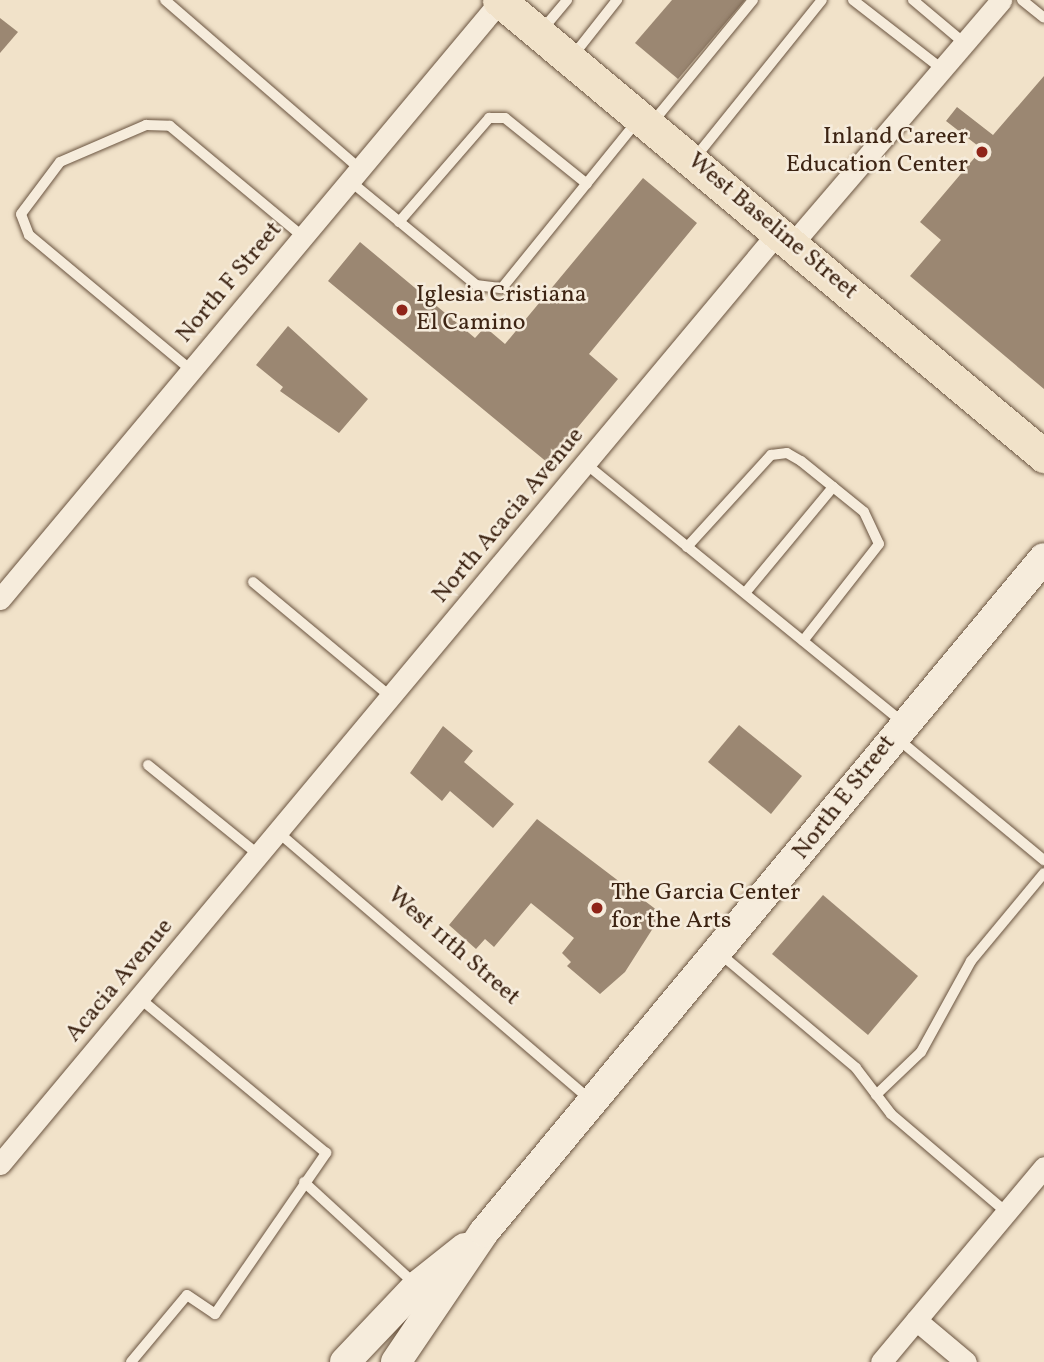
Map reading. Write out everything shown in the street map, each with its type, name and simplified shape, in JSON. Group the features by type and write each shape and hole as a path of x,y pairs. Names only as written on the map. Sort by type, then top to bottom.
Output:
{"main road":[{"name":"West Baseline Street","path":"500,0 1044,456"},
{"name":"North E Street","path":"396,1362 484,1232 719,952 899,729 1044,558"},
{"name":"North E Street","path":"345,1362 417,1286 484,1232"}],"street":[{"name":"North F Street","path":"0,599 500,0"},
{"name":"North Acacia Avenue","path":"279,833 586,464 786,237 942,69 1001,0"},
{"name":"Acacia Avenue","path":"0,1164 279,833"},
{"path":"881,1362 1044,1167"},
{"path":"916,1320 966,1362"}],"lane":[{"path":"540,34 567,0"},
{"path":"570,59 617,0"},
{"path":"165,2 355,175 400,222 476,285 502,288 587,184 753,0"},
{"path":"693,161 822,0"},
{"path":"853,0 942,69"},
{"path":"914,0 964,43"},
{"path":"1022,0 1044,18"},
{"path":"400,222 489,118 505,118 587,184"},
{"path":"191,370 29,235 21,214 60,162 146,125 170,126 303,237"},
{"path":"687,547 771,455 787,453 833,487 876,527 879,544 803,641"},
{"path":"586,464 803,641 1044,860"},
{"path":"745,593 833,487"},
{"path":"253,582 392,698"},
{"path":"148,765 260,856"},
{"name":"West 11th Street","path":"279,833 593,1102"},
{"path":"876,1095 921,1052 971,961 1044,873"},
{"path":"719,952 856,1068 876,1095 1006,1212"},
{"path":"131,1362 187,1295 215,1314 326,1153 139,998"},
{"path":"304,1182 417,1286"}],"building":[{"path":"672,0 745,0 678,79 635,43"},
{"path":"0,18 18,32 0,53"},
{"path":"1044,76 1044,389 910,276 941,240 920,222 982,149 946,121 957,107 993,135"},
{"path":"643,178 697,223 589,354 618,379 548,463 328,281 360,242 475,338 485,327 505,344"},
{"path":"288,326 368,399 339,433 280,391 283,387 256,365"},
{"path":"739,725 802,776 771,814 708,762"},
{"path":"443,726 473,751 464,762 514,804 493,828 450,791 442,801 410,773"},
{"name":"The Garcia Center for the Arts","path":"537,819 662,914 625,972 600,994 567,966 571,962 562,953 574,938 531,903 494,947 485,939 476,949 449,925"},
{"path":"823,895 918,976 868,1035 772,954"}],"place":[{"name":"Inland Career Education Center","path":"982,152"},
{"name":"Iglesia Cristiana El Camino","path":"402,310"},
{"name":"The Garcia Center for the Arts","path":"597,908"}]}
